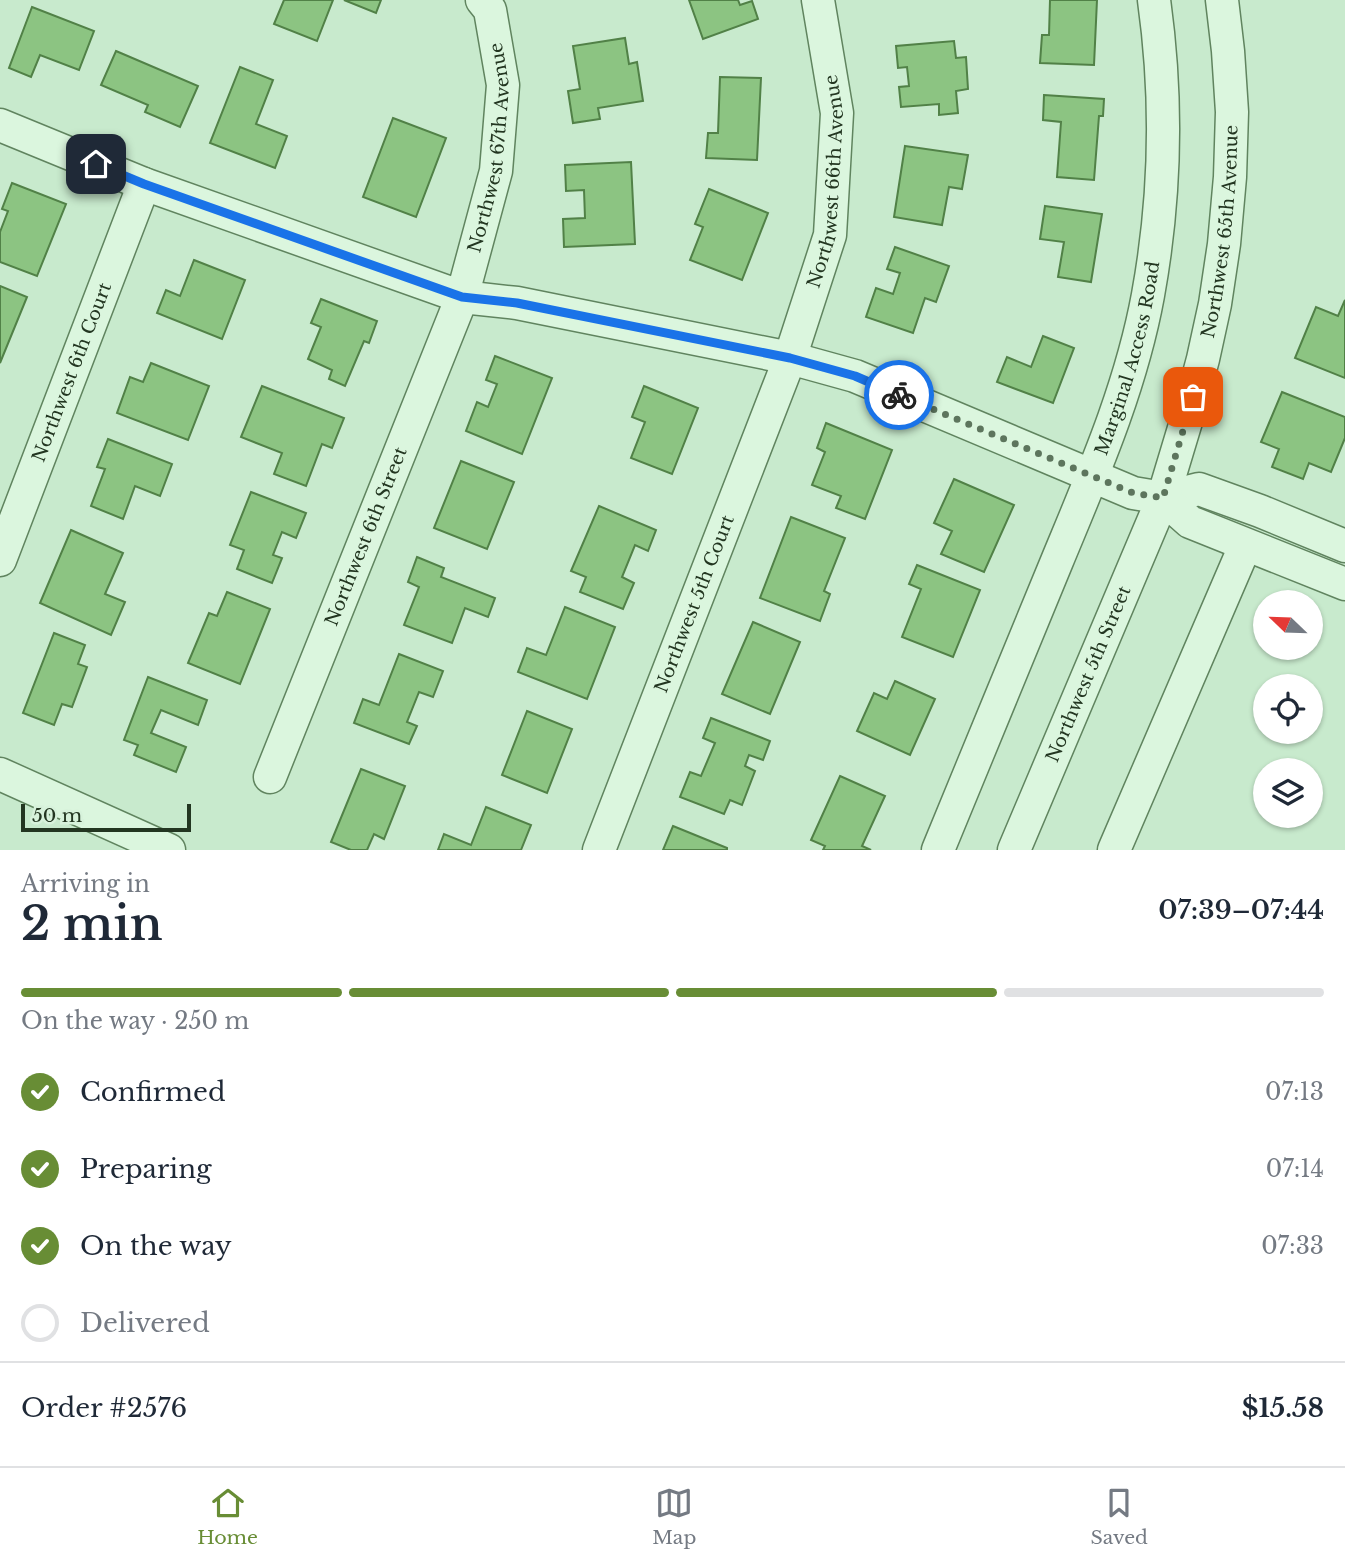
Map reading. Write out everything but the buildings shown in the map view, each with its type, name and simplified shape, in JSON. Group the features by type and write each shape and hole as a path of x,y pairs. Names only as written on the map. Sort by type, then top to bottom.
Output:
{"street":[{"name":"Northwest 67th Avenue","path":"462,297 496,171 503,85 489,10 482,0"},
{"name":"Northwest 66th Avenue","path":"790,358 830,235 836,113 818,0"},
{"name":"Marginal Access Road","path":"938,850 1092,477 1119,405 1133,357 1147,298 1163,180 1162,82 1154,0"},
{"name":"Northwest 65th Avenue","path":"1163,498 1203,359 1224,244 1230,177 1231,112 1222,0"},
{"path":"0,125 144,184 462,297 517,303 790,358 855,376 1133,493 1163,498 1199,489 1345,547"},
{"name":"Northwest 6th Court","path":"0,560 144,184"},
{"name":"Northwest 6th Street","path":"270,777 462,297"},
{"name":"Northwest 5th Court","path":"599,850 790,358"},
{"path":"1163,498 1190,522 1345,584"},
{"name":"Northwest 5th Street","path":"1014,850 1163,498"},
{"path":"1114,850 1245,545"},
{"path":"0,774 169,850"}],"way so far":[{"path":"899,395 1133,493 1163,498 1193,397"}],"route":[{"path":"96,164 144,184 462,297 517,303 790,358 855,376 899,395"}]}
